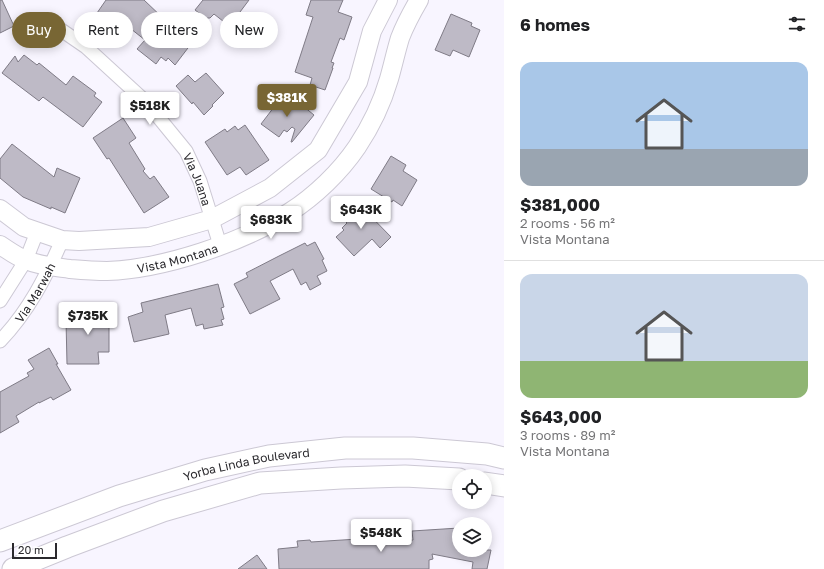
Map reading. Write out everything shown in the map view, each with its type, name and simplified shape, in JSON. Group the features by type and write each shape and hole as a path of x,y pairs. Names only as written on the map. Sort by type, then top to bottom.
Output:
{"main road":[{"name":"Yorba Linda Boulevard","path":"0,541 119,496 205,470 269,456 345,448 413,448 487,454 504,458"},
{"name":"Yorba Linda Boulevard","path":"12,569 163,511 260,483 405,476 452,479"},
{"path":"492,484 504,486"}],"street":[{"path":"0,210 24,227 62,240 78,241 149,237 212,219 270,188 318,150 358,82 372,31 388,0"},
{"name":"Vista Montana","path":"0,245 26,260 50,267 107,271 132,268 182,258 247,235 290,212 307,199 342,166 357,147 374,119 388,80 400,38 410,15 419,0"},
{"name":"Via Juana","path":"66,33 86,47 146,102 186,151 200,181 220,245"},
{"name":"Via Marwah","path":"0,300 26,260 37,232"},
{"name":"Via Marwah","path":"0,341 12,328 33,298 50,267 62,240"}],"building":[{"path":"0,0 2,0 12,22 12,27 0,33"},
{"path":"106,0 144,0 157,12 141,12 141,37 133,31 133,12 98,12"},
{"path":"203,0 249,0 240,12 220,12 220,19 214,14 212,16 212,12 198,12 195,10"},
{"path":"311,0 343,0 338,12 352,17 344,40 340,38 331,62 334,63 333,68 325,90 310,85 312,78 295,72 313,17 306,15"},
{"path":"451,14 472,23 471,26 480,30 469,57 453,50 450,56 435,50"},
{"path":"141,44 141,48 188,48 175,65 168,58 166,61 161,57 156,64 137,49"},
{"path":"24,55 37,65 39,63 66,85 73,76 96,93 94,96 102,102 83,127 43,97 39,101 2,73 15,56 18,62"},
{"path":"206,73 224,93 204,115 176,86 188,75 195,82"},
{"path":"284,94 314,115 292,142 295,129 292,127 287,132 284,130 279,137 261,124"},
{"path":"123,118 136,138 129,143 145,169 143,171 150,179 154,176 169,197 144,213 109,158 107,159 93,138"},
{"path":"245,125 269,160 246,175 240,167 227,175 205,142 225,129 227,132 235,126 238,130"},
{"path":"12,144 54,177 57,168 80,178 65,213 51,207 51,209 23,197 0,178 0,159"},
{"path":"391,156 406,165 403,171 417,180 402,206 393,200 392,202 371,189"},
{"path":"356,201 391,237 380,248 372,239 354,256 336,237 344,230 342,228 347,223 340,216"},
{"path":"315,242 324,259 322,260 327,271 317,276 321,284 310,290 306,282 301,285 293,269 270,281 280,299 250,314 234,284 248,277 246,273 305,243 307,246"},
{"path":"218,284 224,307 221,308 224,319 221,320 223,325 204,329 203,324 196,326 191,308 165,315 169,334 134,342 128,317 143,312 141,303"},
{"path":"86,305 109,305 109,352 98,352 99,364 67,364 66,320 79,320 79,316 86,316"},
{"path":"49,348 58,364 56,364 71,390 53,400 51,397 39,402 16,416 19,422 0,433 0,392 29,376 27,373 34,369 28,360"},
{"path":"452,528 452,557 490,557 487,569 472,569 473,562 432,554 433,559 429,560 429,569 279,569 278,549 298,547 297,541 310,540 311,542 358,539 358,544 413,540 412,531"},
{"path":"257,555 267,569 238,569"}]}
